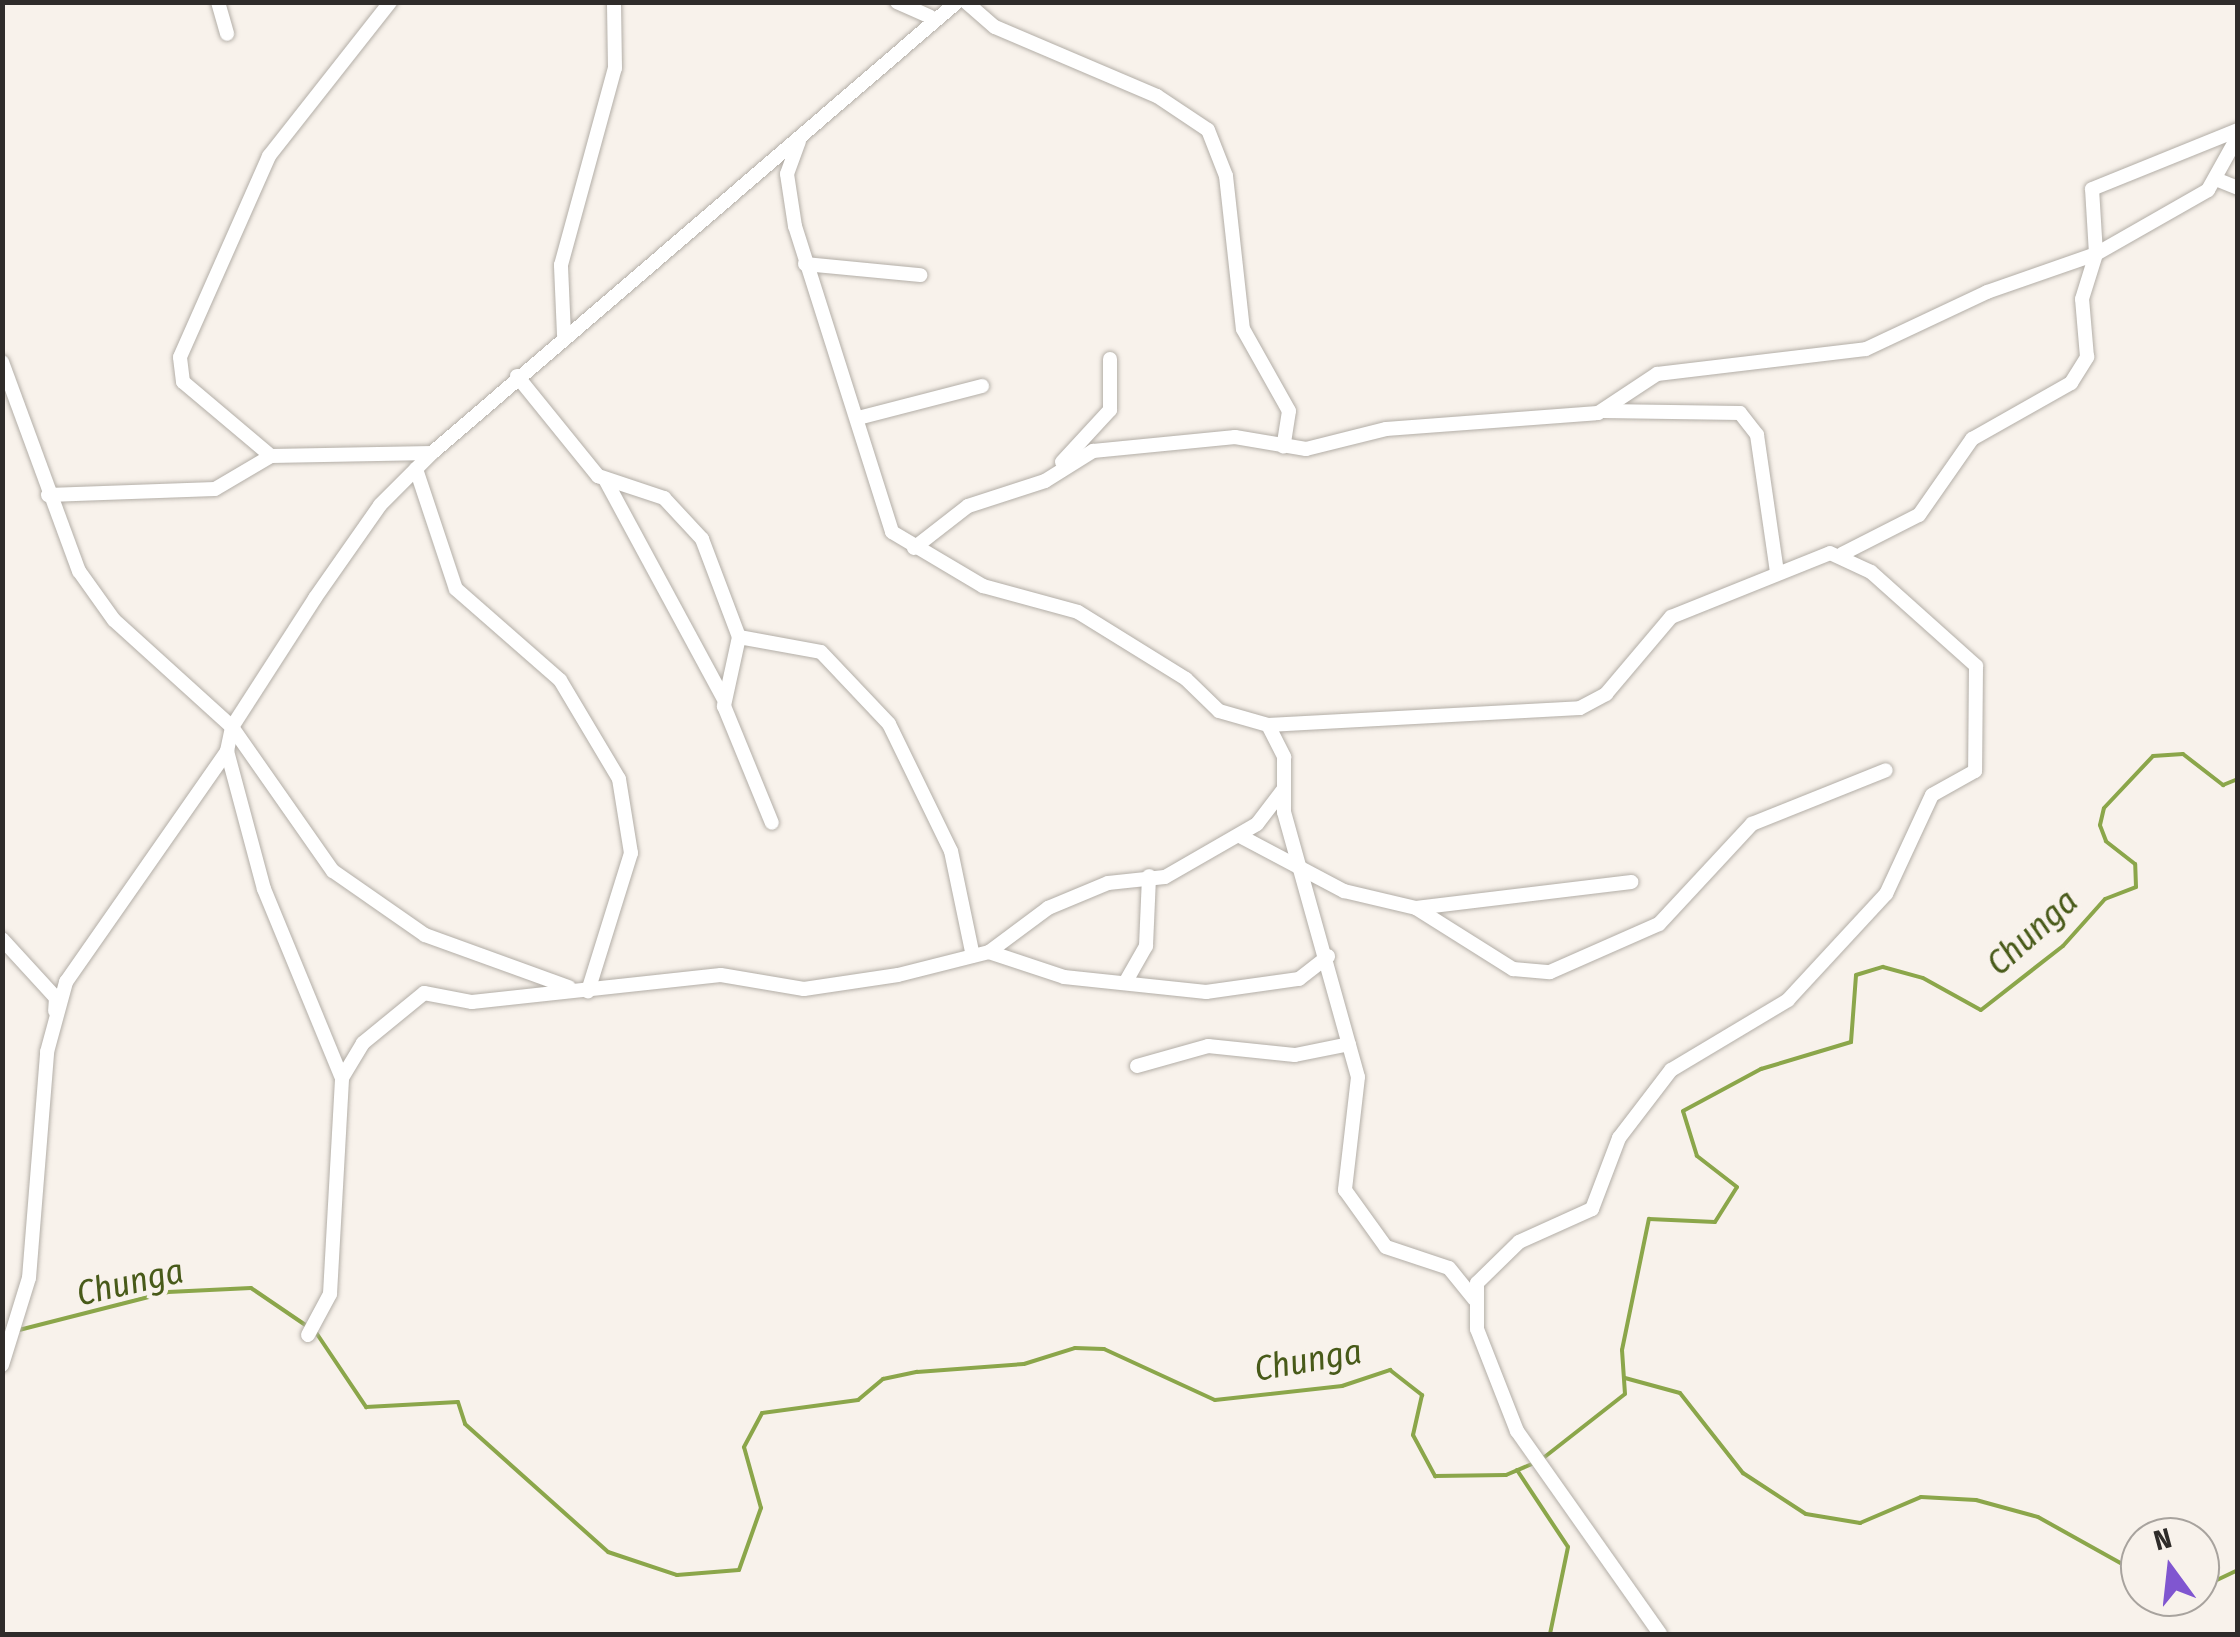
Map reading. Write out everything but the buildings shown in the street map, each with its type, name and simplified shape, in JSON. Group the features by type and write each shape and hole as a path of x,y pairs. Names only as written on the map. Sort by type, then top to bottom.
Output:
{"street":[{"path":"218,2 227,34"},
{"path":"270,456 184,382 180,357 269,156 390,2"},
{"path":"564,335 562,265 615,68 614,2"},
{"path":"897,2 930,17"},
{"path":"55,1012 86,952 227,750 232,727 380,505 564,335 799,141 930,17 957,2"},
{"path":"966,2 995,27 1157,96 1208,130 1226,176 1243,329 1288,411 1283,447"},
{"path":"799,141 787,174 806,264 862,416 892,532 983,586 1078,612 1186,679 1218,712 1268,725 1580,708 1606,694 1671,616 1777,572 1842,554 1919,515 1972,440 2071,383 2087,357 2082,299 2096,254 2092,189 2238,134"},
{"path":"1602,411 1658,374 1866,349 1987,292 2096,254 2181,211 2218,180 2238,134"},
{"path":"2218,180 2238,188"},
{"path":"806,264 920,275"},
{"path":"1045,481 1110,410 1110,359"},
{"path":"2,362 8,405 78,571 114,620 232,727 332,870 385,913 570,988 588,991 720,975 830,987 990,952 1065,900 1150,876 1165,877 1240,836 1283,789"},
{"path":"517,376 606,480 724,700 772,824"},
{"path":"862,416 982,386"},
{"path":"914,548 968,506 1045,481 1093,451 1235,437 1283,447 1602,411 1740,413 1756,435 1777,572"},
{"path":"48,495 215,489 270,456 432,453"},
{"path":"416,470 456,589 560,680 625,796 631,853 588,991"},
{"path":"606,480 664,498 696,528 739,637 724,700"},
{"path":"1474,1299 1489,1265 1519,1242 1592,1209 1620,1138 1672,1070 1806,985 1833,944 1886,894 1932,796 1975,771 1979,682 1967,651 1842,554"},
{"path":"739,637 821,652 889,724 951,850 973,956"},
{"path":"1268,725 1284,757 1283,789 1358,1076 1345,1190 1386,1246 1449,1268 1474,1299 1517,1432 1660,1634"},
{"path":"227,750 264,889 342,1078 330,1294 312,1329"},
{"path":"1240,836 1306,872 1416,908 1513,968 1550,972 1659,924 1752,824 1886,770"},
{"path":"1125,983 1146,946 1150,876"},
{"path":"1416,908 1631,882"},
{"path":"2,939 56,998 29,1278 15,1312 2,1366"},
{"path":"990,952 1064,977 1250,991 1308,975 1328,956"},
{"path":"342,1078 363,1044 424,993 472,1002 570,988"},
{"path":"1137,1066 1208,1046 1296,1055 1348,1044"}],"waterway":[{"name":"Chunga","path":"1542,1459 1625,1394 1622,1350 1649,1219 1715,1222 1737,1187 1697,1156 1683,1111 1761,1069 1851,1042 1856,975 1883,967 1923,978 1981,1010 2063,946 2105,899 2136,887 2135,864 2106,841 2100,825 2104,808 2153,756 2183,754 2223,785 2238,779"},
{"name":"Chunga","path":"19,1330 168,1292 251,1288 307,1326"},
{"name":"Chunga","path":"315,1331 366,1407 458,1402 465,1424 608,1552 677,1575 739,1570 761,1508 744,1447 762,1413 858,1400 883,1379 917,1372 1024,1364 1075,1348 1104,1349 1215,1400 1342,1386 1390,1370 1422,1395 1413,1435 1435,1476 1506,1475 1534,1463"},
{"path":"1625,1378 1680,1393 1743,1473 1806,1514 1860,1523 1921,1497 1976,1500 2038,1517 2120,1563"},
{"path":"1517,1470 1568,1547 1550,1634"},
{"path":"2220,1579 2238,1570"}]}
